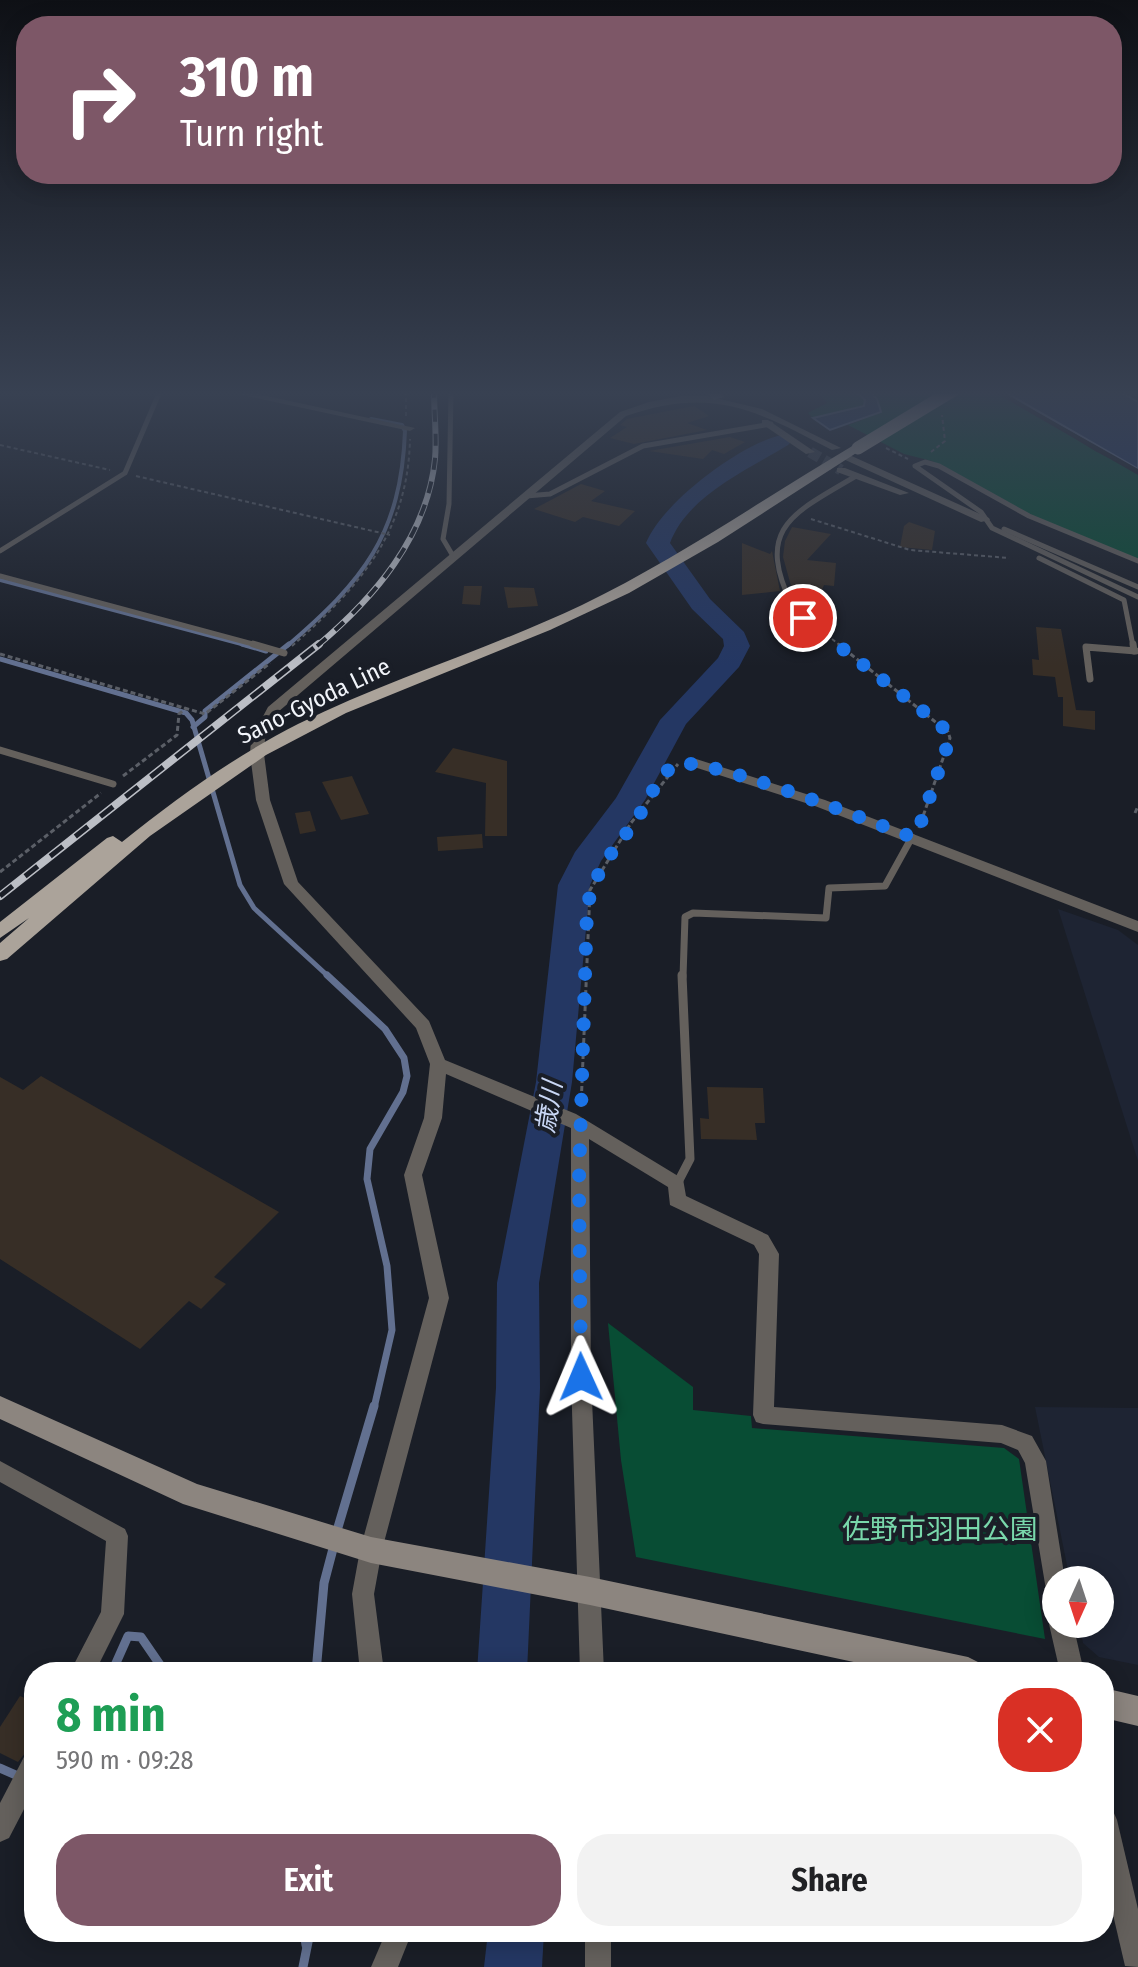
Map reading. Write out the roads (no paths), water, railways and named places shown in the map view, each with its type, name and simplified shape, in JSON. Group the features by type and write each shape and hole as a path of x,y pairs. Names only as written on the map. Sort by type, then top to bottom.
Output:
{"main road":[{"name":"Sano-Gyoda Line","path":"0,932 168,798 258,746 378,694 550,626 790,483"},
{"name":"Sano-Gyoda Line","path":"0,954 258,746"}],"street":[{"path":"371,1662 363,1594 377,1551 439,1298 413,1175 433,1118 438,1064 423,1025 291,884 263,800 258,746 273,710 542,483"},
{"path":"873,483 969,520 985,520"},
{"path":"912,483 985,520"},
{"path":"693,762 912,837 1138,927"},
{"path":"438,1064 575,1122 677,1184 677,1200 761,1240 769,1254 763,1415 1002,1434 1025,1443 1035,1461 1052,1566"},
{"path":"575,1122 583,1591 591,1662"},
{"path":"0,1407 193,1495 377,1551 920,1662"},
{"path":"0,1471 117,1536 112,1614 87,1662"},
{"path":"1064,1638 1070,1662"},
{"path":"1114,1705 1138,1711"},
{"path":"0,1829 24,1783"},
{"path":"1114,1863 1138,1966"},
{"path":"384,1967 395,1942"},
{"path":"598,1942 598,1967"}],"lane":[{"path":"0,551 109,483"},
{"path":"449,483 443,539 453,556"},
{"path":"526,496 550,494 572,483"},
{"path":"792,605 780,584 774,555 779,530 796,514 845,483"},
{"path":"936,483 981,512 992,528 1138,597"},
{"path":"970,483 1039,521 1138,561"},
{"path":"985,520 1138,587"},
{"path":"1034,550 1035,556 1124,600 1136,651 1086,647 1090,679"},
{"path":"0,576 284,653"},
{"path":"0,750 113,784"},
{"path":"677,1184 690,1159 682,964 685,917 693,913 826,918 829,913 829,888 885,886 912,837"}],"waterway":[{"path":"287,646 357,577 386,528 399,483"},
{"name":"歳川","path":"503,1662 518,1388 518,1283 554,1082 574,885 586,859 630,800 674,720 730,661 737,646 735,637 701,604 658,543 663,530 710,483"},
{"path":"0,580 247,646"},
{"path":"242,644 247,646"},
{"path":"194,726 205,717 205,711 289,644"},
{"path":"247,646 266,651"},
{"path":"0,659 186,713 194,726"},
{"path":"194,726 240,885 254,908 329,977"},
{"path":"327,975 385,1029 404,1058 407,1076 403,1092 370,1149 367,1179 387,1266 392,1330 374,1408"},
{"path":"336,1534 374,1406"},
{"path":"317,1662 324,1583 334,1545"},
{"path":"116,1662 128,1636 141,1637 158,1662"},
{"path":"0,1768 24,1779"},
{"path":"303,1967 308,1942"},
{"name":"歳川","path":"513,1967 515,1942"}],"railway":[{"path":"317,646 358,608 394,564 421,514 431,483"},
{"path":"0,896 319,644"}],"park label":[{"name":"佐野市羽田公園","path":"940,1529"}]}
